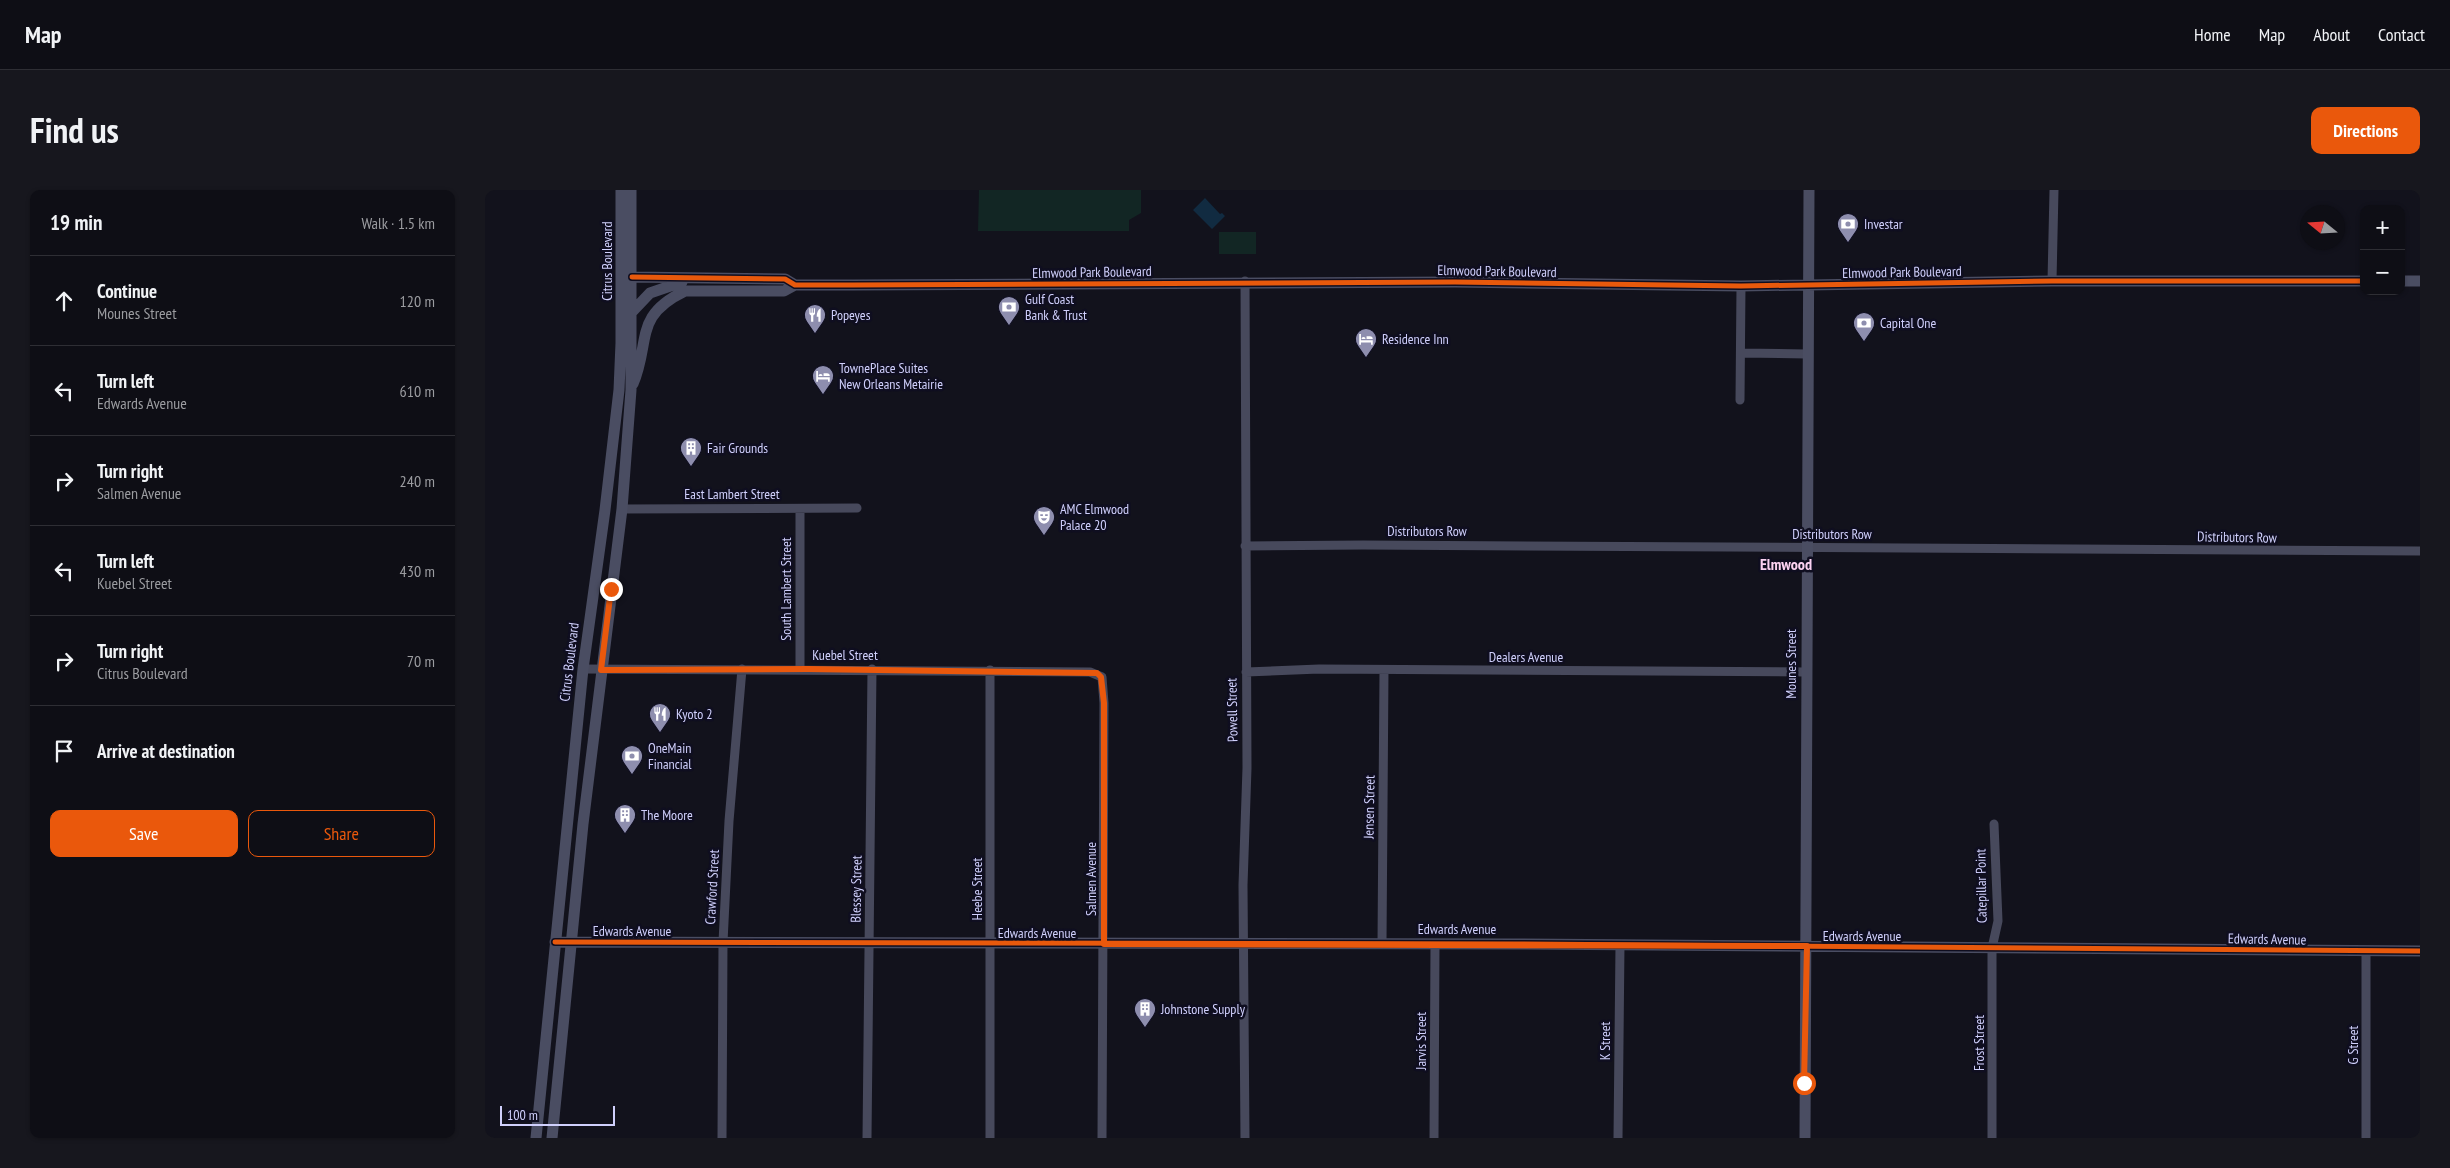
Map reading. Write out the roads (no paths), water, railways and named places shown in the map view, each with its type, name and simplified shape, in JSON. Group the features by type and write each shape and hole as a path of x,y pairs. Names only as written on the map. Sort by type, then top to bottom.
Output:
{"street":[{"name":"Citrus Boulevard","path":"536,1138 583,668 606,508 620,362 622,303 621,190"},
{"name":"Citrus Boulevard","path":"552,1138 601,670 622,509 631,390 631,190"},
{"name":"Mounes Street","path":"1805,1138 1809,190"},
{"path":"2052,281 2054,190"},
{"path":"632,256 639,272 648,278"},
{"name":"Elmwood Park Boulevard","path":"632,277 785,279 795,285"},
{"name":"Elmwood Park Boulevard","path":"621,343 632,312 650,294 666,286 695,278"},
{"name":"Elmwood Park Boulevard","path":"654,313 659,306 685,292 784,291 795,285 1245,281 1741,286 2052,281 2360,281"},
{"name":"Powell Street","path":"1245,281 1245,1138"},
{"path":"2405,281 2420,281"},
{"path":"1740,400 1741,286"},
{"path":"622,303 632,312 639,314 654,313"},
{"path":"631,390 640,369 647,324 654,313"},
{"path":"1741,353 1807,354"},
{"path":"620,362 625,367 625,400 629,420"},
{"name":"East Lambert Street","path":"606,508 857,508"},
{"name":"South Lambert Street","path":"800,509 800,669"},
{"name":"Distributors Row","path":"1245,546 1363,545 2420,551"},
{"name":"Kuebel Street","path":"583,668 601,670 742,668 1090,672 1097,673 1102,681"},
{"name":"Crawford Street","path":"722,1138 723,942 729,821 742,668"},
{"name":"Blessey Street","path":"867,1138 872,669"},
{"name":"Dealers Avenue","path":"1246,672 1319,669 1806,672"},
{"name":"Heebe Street","path":"990,670 990,1138"},
{"name":"Jensen Street","path":"1382,944 1384,670"},
{"name":"Salmen Avenue","path":"1102,681 1104,703 1103,1138"},
{"name":"Catepillar Point","path":"1992,948 1998,922 1994,824"},
{"name":"Edwards Avenue","path":"555,942 1435,944 2420,951"},
{"name":"Jarvis Street","path":"1435,944 1435,1138"},
{"name":"K Street","path":"1619,945 1619,1138"},
{"name":"Frost Street","path":"1992,948 1992,1138"},
{"name":"G Street","path":"2366,952 2366,1138"}],"water":[{"path":"1205,198 1220,214 1222,213 1225,216 1212,229 1193,210"}],"place":[{"name":"Investar","path":"1848,243"},
{"name":"Gulf Coast Bank & Trust","path":"1009,326"},
{"name":"Popeyes","path":"815,334"},
{"name":"Capital One","path":"1864,342"},
{"name":"Residence Inn","path":"1366,358"},
{"name":"TownePlace Suites New Orleans Metairie","path":"823,395"},
{"name":"Fair Grounds","path":"691,467"},
{"name":"AMC Elmwood Palace 20","path":"1044,536"},
{"name":"Kyoto 2","path":"660,733"},
{"name":"OneMain Financial","path":"632,775"},
{"name":"The Moore","path":"625,834"},
{"name":"Johnstone Supply","path":"1145,1028"}],"district":[{"name":"Elmwood","path":"1786,564"}]}
